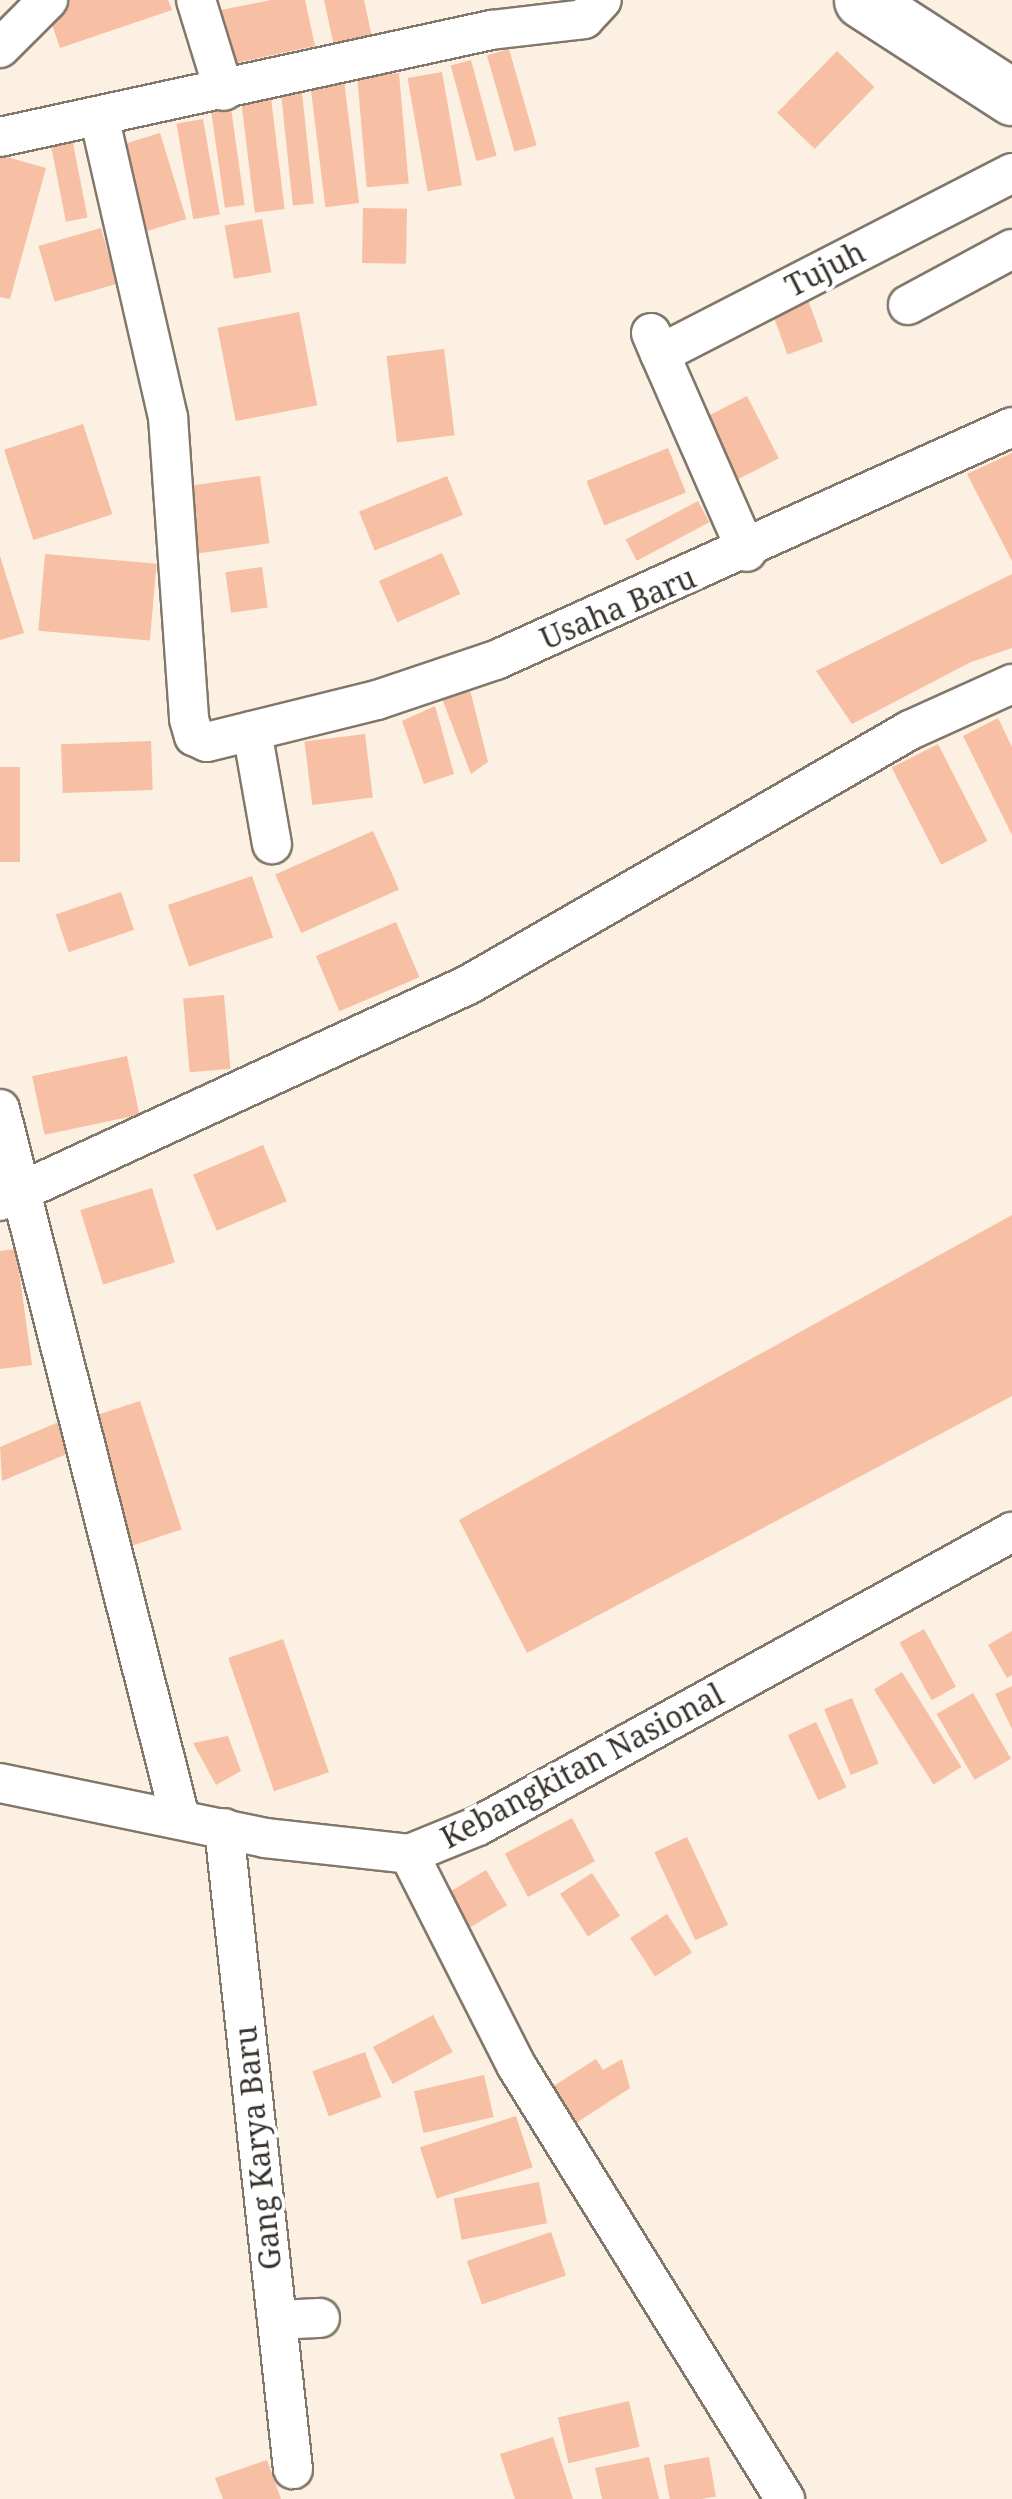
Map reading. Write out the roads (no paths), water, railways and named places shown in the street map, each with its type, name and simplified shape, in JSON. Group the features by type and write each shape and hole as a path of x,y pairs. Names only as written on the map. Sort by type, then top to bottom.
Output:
{"highway":[{"path":"862,0 1012,97"}],"street":[{"path":"0,48 48,0"},
{"path":"196,0 224,90"},
{"path":"0,137 491,30 584,18 602,0"},
{"name":"Usaha Baru","path":"99,116 168,417 189,719 194,736 208,742 496,660 748,552 1012,427"},
{"name":"Tujuh","path":"748,552 656,343 1012,173"},
{"path":"908,305 1012,249"},
{"path":"11,1196 468,985 850,764 1012,684"},
{"path":"252,731 272,844"},
{"path":"0,1109 11,1196 180,1818"},
{"name":"Kebangkitan Nasional","path":"0,1784 224,1828 409,1854 478,1826 1012,1532"},
{"name":"Gang Karya Baru","path":"224,1828 293,2469"},
{"path":"409,1854 516,2065 785,2499"},
{"path":"277,2320 320,2318"}]}
